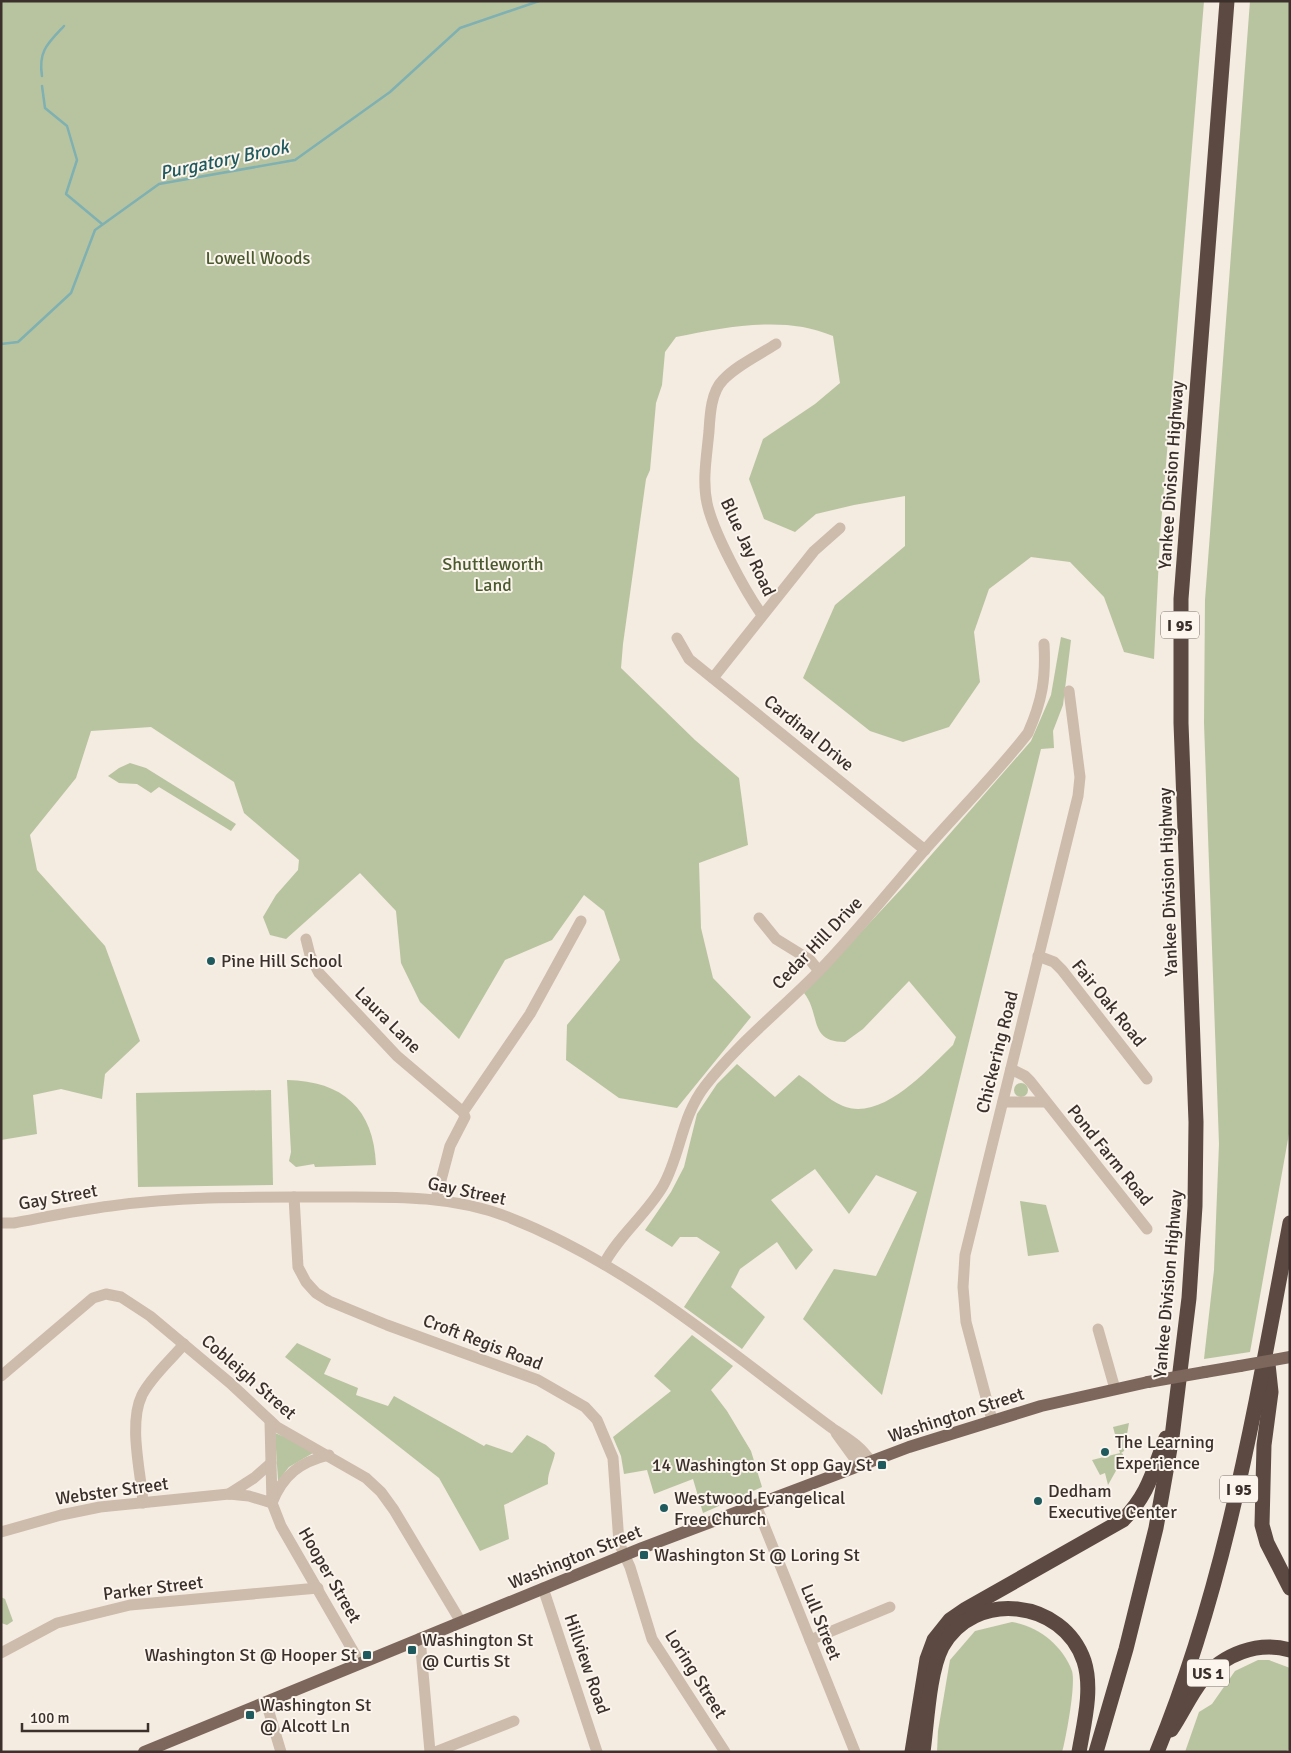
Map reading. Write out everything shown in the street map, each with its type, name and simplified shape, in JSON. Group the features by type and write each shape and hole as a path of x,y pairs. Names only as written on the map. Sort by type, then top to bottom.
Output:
{"highway":[{"name":"Yankee Division Highway","path":"1096,1752 1146,1574 1162,1498 1175,1416 1189,1298 1196,1144 1181,716 1181,599 1227,1"},
{"name":"I 95","path":"1158,1750 1191,1657 1228,1530 1244,1463 1290,1223"},
{"path":"1266,1345 1271,1392 1264,1445 1262,1525 1267,1543 1290,1588"},
{"path":"912,1752 926,1659 942,1630 966,1609 1105,1532 1123,1520 1138,1504 1147,1490 1175,1416"},
{"path":"923,1752 935,1667 942,1648 953,1632 974,1617 1005,1608 1032,1611 1050,1618 1064,1630 1080,1652 1086,1670 1087,1689 1079,1752"},
{"name":"US 1","path":"1158,1750 1186,1708 1196,1688 1217,1665 1234,1655 1259,1647 1276,1647 1290,1650"}],"main road":[{"name":"Washington Street","path":"144,1752 624,1556 866,1464 992,1420 1148,1382 1290,1357"}],"street":[{"name":"Blue Jay Road","path":"762,615 749,596 714,522 707,503 705,486 709,424 714,395 721,381 733,370 776,344"},
{"path":"713,678 814,551 840,528"},
{"name":"Cardinal Drive","path":"677,638 688,658 925,850"},
{"name":"Cedar Hill Drive","path":"604,1264 610,1252 637,1222 662,1188 674,1164 686,1119 706,1085 756,1028 819,971 1028,733 1043,690 1046,672 1044,644"},
{"name":"Chickering Road","path":"992,1420 970,1339 963,1287 966,1255 1078,796 1080,777 1068,690"},
{"path":"759,918 776,939 810,960 819,971"},
{"path":"436,1199 450,1146 466,1117 463,1112 530,1014 581,921"},
{"name":"Laura Lane","path":"306,939 310,955 319,973 397,1056 463,1112"},
{"name":"Fair Oak Road","path":"1038,956 1054,962 1062,970 1147,1079"},
{"name":"Pond Farm Road","path":"1011,1069 1025,1076 1147,1229"},
{"name":"Pond Farm Road","path":"1003,1102 1045,1102"},
{"name":"Gay Street","path":"2,1224 110,1206 157,1201 294,1197 391,1196 436,1199 508,1217 550,1235 604,1264 679,1313 862,1450 866,1464"},
{"name":"Croft Regis Road","path":"294,1197 298,1267 306,1282 316,1293 329,1301 387,1325 538,1380 586,1407 596,1420 613,1458 619,1543 624,1556"},
{"name":"Cobleigh Street","path":"1,1376 93,1298 106,1294 121,1297 150,1316 184,1344 270,1421 290,1435 362,1475 381,1492 461,1622"},
{"path":"1098,1330 1115,1389"},
{"path":"143,1503 136,1448 137,1416 142,1397 152,1381 184,1344"},
{"name":"Hooper Street","path":"270,1421 272,1503 277,1519 360,1663"},
{"path":"272,1503 281,1485 292,1470 314,1459 329,1455"},
{"name":"Webster Street","path":"229,1494 254,1478 271,1463"},
{"name":"Webster Street","path":"1,1532 70,1513 100,1507 229,1494 249,1496 272,1503"},
{"name":"Lull Street","path":"756,1505 855,1752"},
{"name":"Loring Street","path":"624,1556 630,1567 652,1639 725,1752"},
{"name":"Parker Street","path":"1,1653 57,1623 130,1605 318,1588"},
{"name":"Hillview Road","path":"543,1588 597,1752"},
{"path":"810,1640 890,1607"},
{"path":"420,1638 430,1752"},
{"path":"266,1702 281,1752"},
{"path":"436,1752 514,1721"}],"green space":[{"path":"1,1 1204,1 1160,537 1154,659 1124,652 1104,597 1070,562 1031,557 989,589 974,632 980,682 949,727 903,742 870,731 803,678 835,605 905,546 905,496 816,514 795,532 764,519 749,479 763,439 815,404 840,383 833,336 815,330 776,324 735,327 676,337 665,352 662,385 656,403 650,470 646,479 621,668 695,740 739,778 748,845 699,863 701,928 713,978 751,1017 677,1108 619,1098 566,1060 567,1025 620,960 604,911 584,895 552,940 505,960 459,1039 420,1002 401,963 396,911 360,873 286,939 270,935 263,917 276,895 298,870 299,860 244,813 234,782 151,727 91,731 76,778 30,835 37,870 105,946 140,1041 105,1074 102,1099 61,1089 33,1095 37,1134 1,1140"},
{"path":"1250,1 1290,1 1290,1128 1250,1352 1204,1359 1214,1270 1219,1144 1204,723 1205,600"},
{"path":"1061,637 1071,640 1063,705 1053,731 1054,748 1041,749 882,1395 803,1319 834,1269 876,1276 917,1192 876,1175 849,1214 815,1169 771,1200 813,1250 796,1270 777,1242 740,1269 731,1287 765,1317 742,1349 684,1307 720,1252 697,1237 680,1237 672,1247 645,1230 671,1192 684,1167 697,1114 717,1084 737,1064 775,1097 799,1075 837,1103 858,1109 873,1107 903,1090 931,1067 953,1045 956,1037 909,981 863,1029 845,1042 833,1041 820,1032 809,1001 804,993 904,886 1031,741 1051,695"},
{"path":"130,763 146,768 236,824 231,831 159,787 151,793 137,784 119,783 108,776"},
{"path":"287,1080 324,1086 352,1102 362,1114 369,1128 374,1145 376,1165 315,1167 314,1164 296,1167 289,1161 291,1152"},
{"path":"1018,1083 1024,1083 1028,1090 1024,1097 1018,1097 1014,1093 1014,1087"},
{"path":"271,1090 273,1185 138,1187 136,1093"},
{"path":"1020,1201 1046,1205 1059,1252 1028,1256"},
{"path":"692,1335 733,1366 711,1390 727,1411 751,1451 762,1487 703,1513 693,1479 654,1494 647,1470 624,1474 621,1456 613,1437 671,1391 654,1376"},
{"path":"297,1343 331,1359 324,1374 358,1388 356,1395 388,1406 394,1396 484,1446 486,1444 512,1453 527,1435 546,1445 555,1453 548,1476 548,1484 504,1505 509,1539 480,1551 439,1478 285,1357"},
{"path":"1129,1423 1124,1451 1121,1453 1123,1454 1122,1460 1108,1485 1105,1473 1100,1475 1092,1460 1120,1453 1113,1427"},
{"path":"275,1433 298,1442 313,1453 289,1467 278,1481"},
{"path":"1,1597 5,1599 13,1621 7,1625 1,1623"},
{"path":"1012,1622 1031,1628 1056,1645 1072,1671 1072,1699 1062,1752 937,1752 938,1731 950,1660 975,1631"},
{"path":"1258,1660 1269,1660 1290,1668 1290,1749 1284,1752 1185,1752 1199,1712 1212,1704 1235,1671"}],"waterway":[{"name":"Purgatory Brook","path":"1,344 18,342 71,293 95,230 159,184 295,160 390,92 460,28 539,1"},
{"path":"42,76 41,60 43,54 49,43 64,26"},
{"path":"42,86 45,108 67,126 77,160 66,194 102,224"}],"place":[{"name":"Pine Hill School","path":"211,961"},
{"name":"The Learning Experience","path":"1105,1452"},
{"name":"14 Washington St opp Gay St","path":"882,1465"},
{"name":"Dedham Executive Center","path":"1038,1501"},
{"name":"Westwood Evangelical Free Church","path":"664,1508"},
{"name":"Washington St @ Loring St","path":"644,1555"},
{"name":"Washington St @ Curtis St","path":"412,1650"},
{"name":"Washington St @ Hooper St","path":"367,1655"},
{"name":"Washington St @ Alcott Ln","path":"250,1715"}],"park label":[{"name":"Lowell Woods","path":"258,258"},
{"name":"Shuttleworth Land","path":"493,574"}]}
